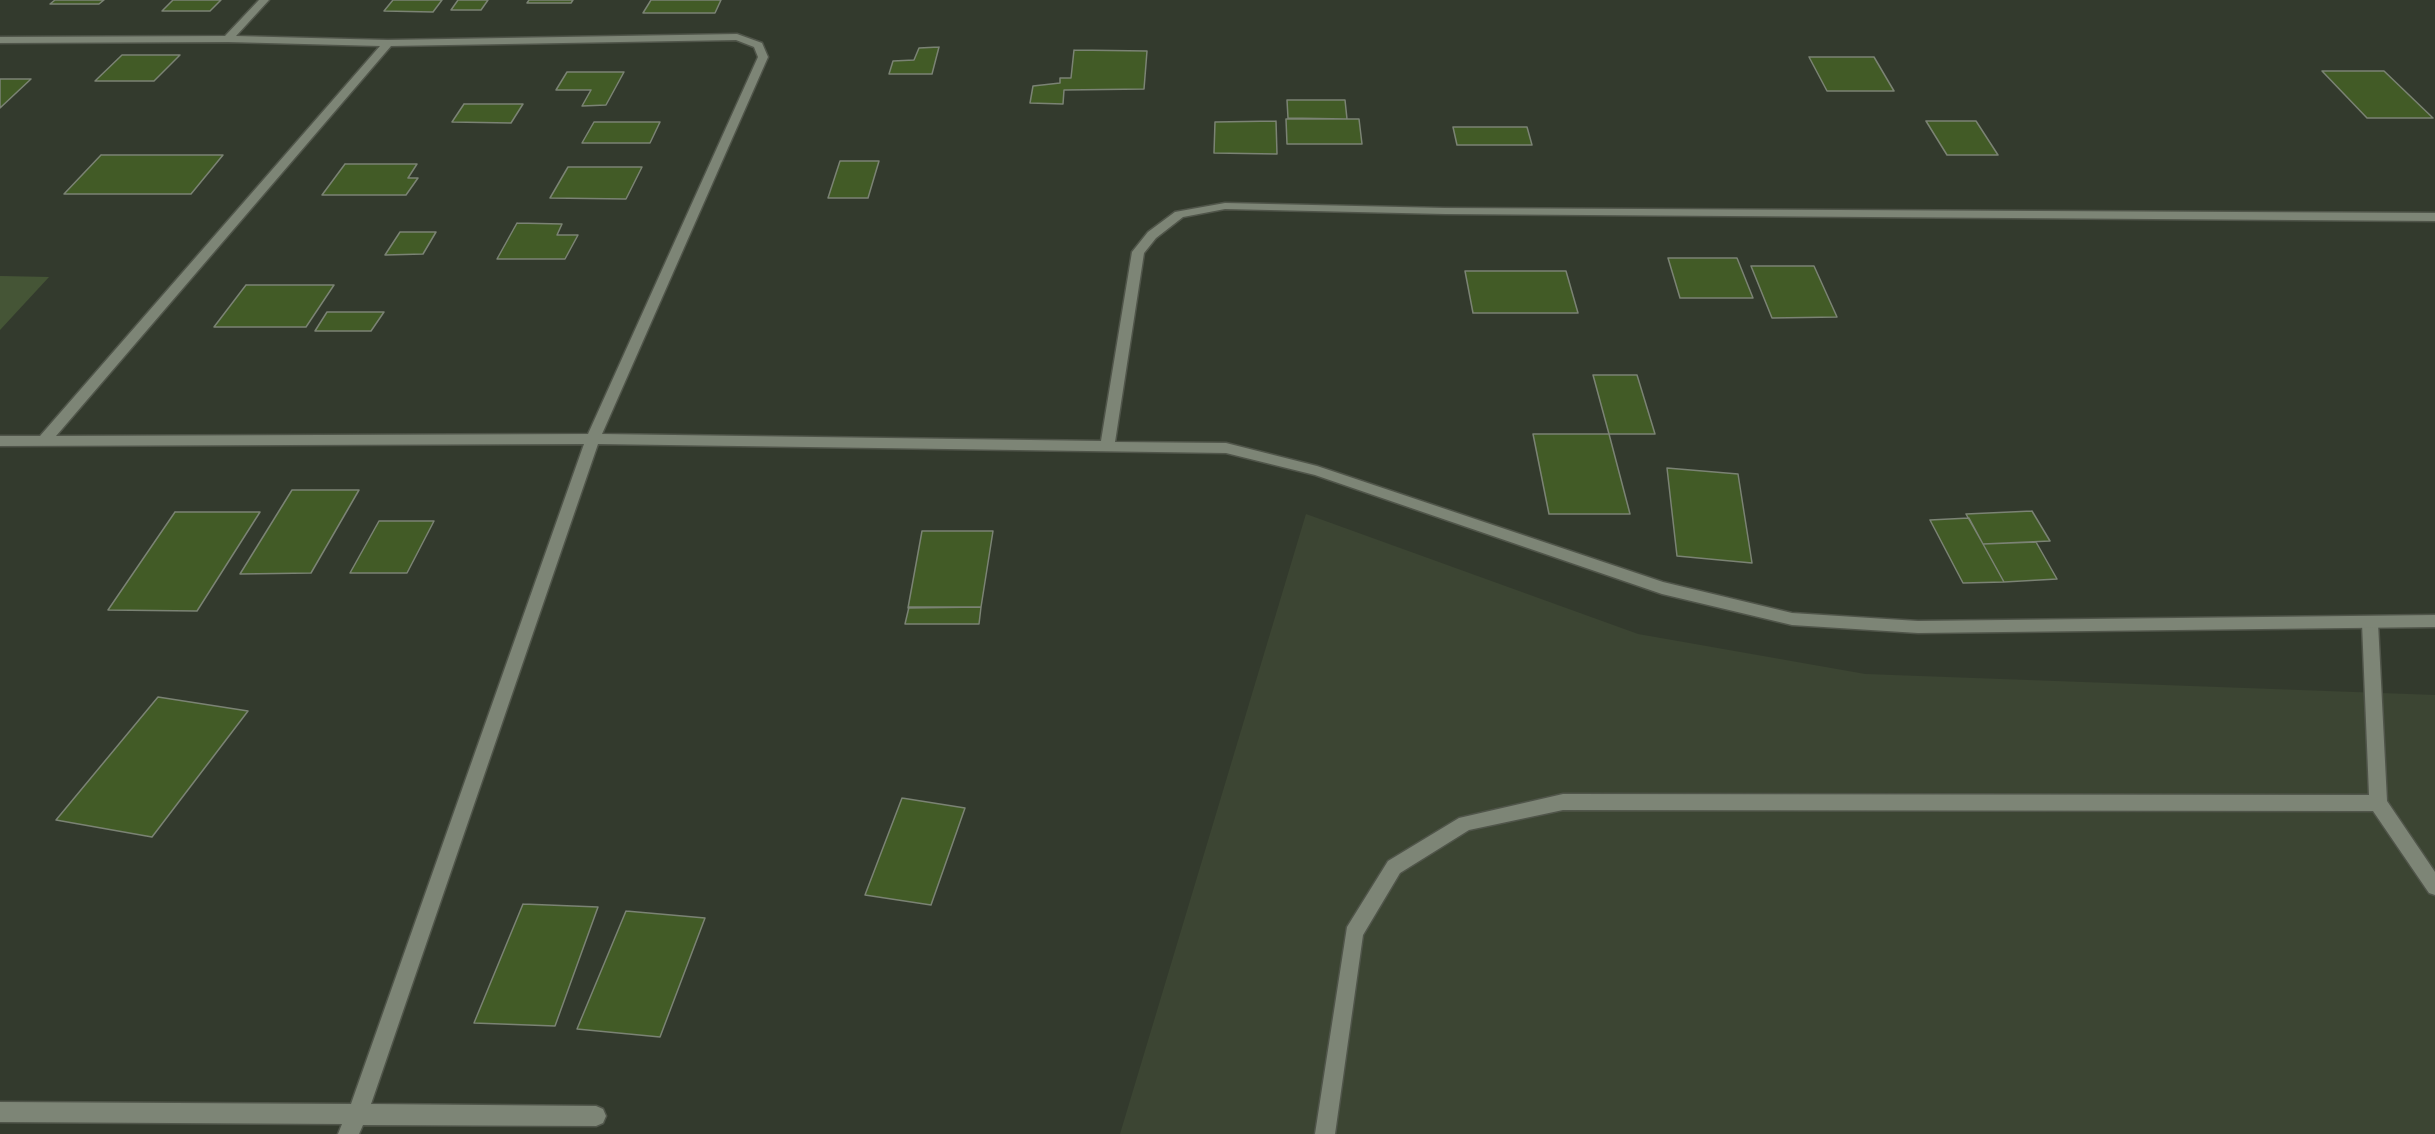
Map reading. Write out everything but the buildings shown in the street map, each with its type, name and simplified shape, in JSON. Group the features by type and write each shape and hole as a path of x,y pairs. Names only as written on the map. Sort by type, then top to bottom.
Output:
{"street":[{"path":"228,39 264,0"},
{"path":"0,40 228,39 388,43 737,37 758,45 763,57 593,439 357,1115 348,1134"},
{"path":"44,441 388,43"},
{"path":"1107,446 1138,252 1152,235 1179,214 1225,207 1456,212 2435,217"},
{"path":"0,441 593,439 1226,448 1306,468 1662,588 1792,619 1918,627 2433,623"},
{"path":"2370,623 2378,803 2435,887"},
{"path":"1325,1134 1354,933 1394,867 1465,822 1563,802 2378,803"},
{"path":"0,1112 596,1116"}],"shaded area":[{"path":"0,276 49,277 0,330"},
{"path":"1306,514 1638,634 1865,674 2435,695 2435,1134 1120,1134"}]}
